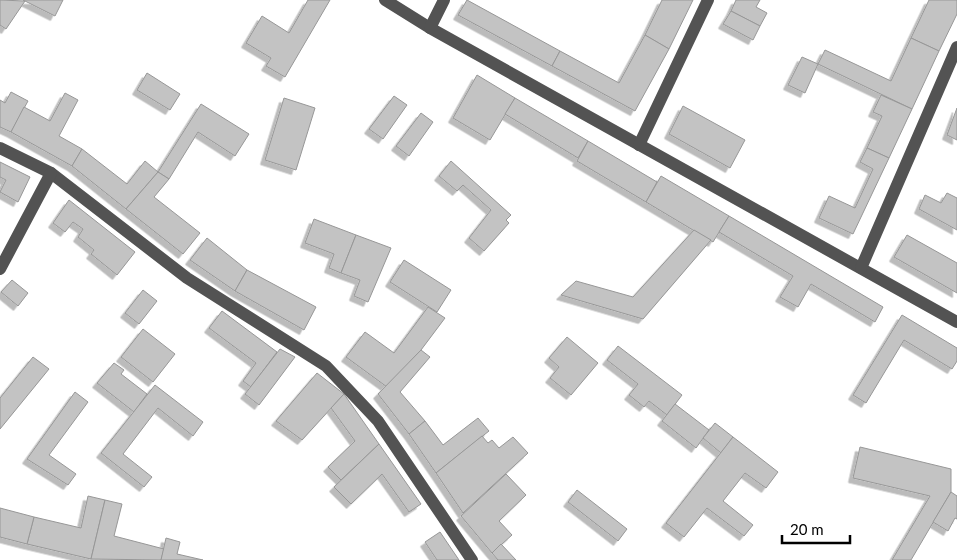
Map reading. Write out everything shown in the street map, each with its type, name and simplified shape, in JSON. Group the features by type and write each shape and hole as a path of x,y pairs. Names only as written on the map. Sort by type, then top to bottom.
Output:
{"street":[{"path":"385,0 430,28 957,322"},
{"path":"430,28 444,0"},
{"path":"639,145 708,0"},
{"path":"860,268 957,47"},
{"path":"0,148 51,173 188,278 326,366 378,421 472,560"},
{"path":"0,269 51,173"}],"building":[{"path":"0,0 25,1 6,29 0,25"},
{"path":"23,0 63,0 55,16"},
{"path":"308,0 330,0 285,77 266,66 271,58 246,43 262,16 289,33"},
{"path":"467,0 560,51 552,66 458,15"},
{"path":"662,0 693,0 669,49 645,35"},
{"path":"736,0 760,0 756,7 767,13 760,26 731,11"},
{"path":"929,0 957,0 957,14 939,51 911,38"},
{"path":"731,11 760,26 753,40 723,24"},
{"path":"645,35 669,49 635,111 552,66 560,51 619,83"},
{"path":"911,38 939,51 912,109 818,64 825,50 891,81"},
{"path":"802,57 818,64 805,93 788,85"},
{"path":"147,73 180,94 170,110 137,90"},
{"path":"477,75 515,98 490,140 453,118"},
{"path":"11,92 28,101 11,132 0,127 0,100 5,103"},
{"path":"65,93 78,100 59,136 82,149 72,166 11,132 24,107 50,121"},
{"path":"881,95 912,109 889,158 867,148 882,116 873,112"},
{"path":"394,96 407,105 383,139 369,129"},
{"path":"284,98 315,108 296,170 265,160"},
{"path":"515,98 588,141 578,158 505,114"},
{"path":"201,104 249,134 235,156 198,132 169,179 158,172"},
{"path":"683,106 745,140 730,168 669,134"},
{"path":"957,108 957,140 947,135"},
{"path":"421,113 433,122 409,156 396,146"},
{"path":"588,141 657,182 646,202 577,161"},
{"path":"867,148 889,158 853,234 819,218 829,196 855,208 873,169 860,162"},
{"path":"82,149 127,184 145,161 158,172 126,209 72,166"},
{"path":"451,161 511,215 506,220 509,223 484,251 469,238 491,210 463,185 457,191 439,176"},
{"path":"0,162 30,177 18,202 0,192 6,180 0,177"},
{"path":"158,172 169,179 154,197 200,233 183,254 126,209"},
{"path":"661,176 729,216 713,242 646,202"},
{"path":"947,193 957,198 957,230 919,209 925,195 941,203"},
{"path":"69,200 135,252 117,275 91,254 94,250 78,237 83,229 73,222 65,232 53,223"},
{"path":"729,216 883,307 875,322 811,284 798,307 780,297 793,276 719,232"},
{"path":"314,219 356,235 341,273 329,268 334,254 305,243"},
{"path":"694,230 711,240 643,319 561,295 576,281 633,297"},
{"path":"356,235 391,248 368,302 354,296 360,280 341,273"},
{"path":"907,235 957,263 957,293 894,257"},
{"path":"207,238 247,270 235,291 190,260"},
{"path":"404,260 451,290 437,312 390,282"},
{"path":"247,270 316,307 304,330 235,291"},
{"path":"12,280 28,293 18,306 1,292"},
{"path":"143,290 157,301 139,324 125,313"},
{"path":"428,307 445,318 421,350 387,387 346,357 365,332 394,353"},
{"path":"222,311 277,352 251,387 243,381 256,363 209,328"},
{"path":"902,315 957,348 957,361 952,369 904,340 866,403 853,395"},
{"path":"143,329 175,354 153,382 121,357"},
{"path":"567,337 598,363 571,395 550,378 559,367 549,358"},
{"path":"618,346 682,395 667,415 649,401 644,407 629,395 638,384 607,360"},
{"path":"280,349 295,357 259,405 245,394"},
{"path":"421,350 430,357 400,392 425,421 409,434 378,394"},
{"path":"33,357 49,369 0,429 0,398"},
{"path":"114,363 124,370 121,374 147,394 134,412 97,383"},
{"path":"317,373 344,394 302,440 276,421"},
{"path":"155,385 203,422 193,436 158,408 123,454 152,477 144,487 101,453"},
{"path":"75,392 88,402 49,455 76,474 68,485 27,459"},
{"path":"344,394 379,444 341,480 328,467 355,441 331,408"},
{"path":"675,404 709,430 696,448 662,421"},
{"path":"478,418 489,431 436,473 409,434 425,421 443,445"},
{"path":"715,423 733,437 721,453 703,438"},
{"path":"482,436 488,443 492,440 499,448 513,437 528,453 463,513 436,473"},
{"path":"733,437 778,472 766,488 745,473 723,501 753,525 744,536 707,508 684,537 666,523"},
{"path":"379,444 421,504 409,512 382,474 351,504 334,487"},
{"path":"860,447 951,469 951,492 911,560 892,560 930,496 853,478"},
{"path":"506,474 526,495 499,521 512,535 492,553 461,516"},
{"path":"577,490 627,529 618,541 568,502"},
{"path":"951,492 957,496 957,519 955,518 948,531 933,522"},
{"path":"88,496 105,500 91,559 27,544 34,517 81,528"},
{"path":"105,500 122,504 114,536 164,549 161,560 91,559"},
{"path":"0,508 34,517 27,544 0,537"},
{"path":"440,532 459,560 437,560 425,542"},
{"path":"166,538 180,542 177,554 203,560 161,560"},
{"path":"501,544 516,560 498,560 492,553"}]}
